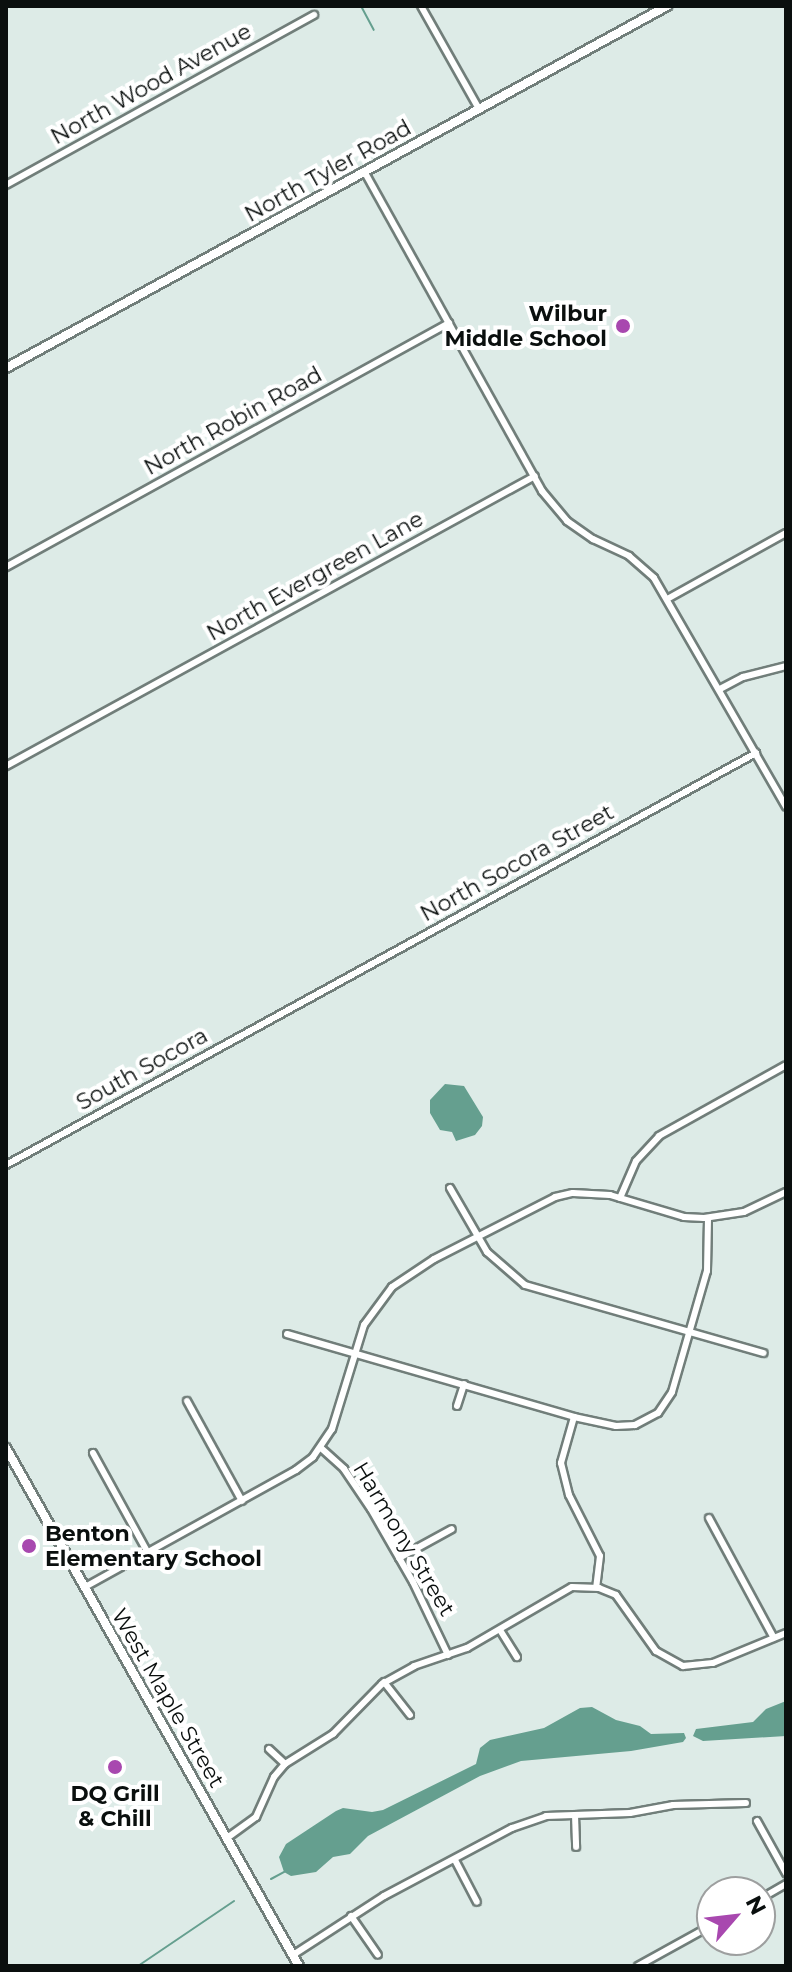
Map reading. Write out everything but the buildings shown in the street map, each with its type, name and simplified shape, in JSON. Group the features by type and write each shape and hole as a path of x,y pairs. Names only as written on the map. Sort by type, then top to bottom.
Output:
{"main road":[{"name":"North Tyler Road","path":"6,368 667,6"},
{"name":"West Maple Street","path":"6,1448 299,1966"}],"street":[{"path":"421,6 479,109"},
{"name":"North Wood Avenue","path":"6,185 314,15"},
{"path":"364,171 535,476 567,521 642,565 669,598 786,807"},
{"name":"North Robin Road","path":"6,567 449,323"},
{"name":"North Evergreen Lane","path":"6,766 535,476"},
{"path":"669,598 784,534"},
{"path":"720,689 743,677 786,666"},
{"name":"North Socora Street","path":"296,1005 756,753"},
{"name":"South Socora","path":"6,1165 296,1005"},
{"path":"620,1198 636,1161 659,1136 786,1065"},
{"path":"450,1188 496,1264 525,1285 763,1353"},
{"path":"85,1587 296,1470 321,1448 332,1429 364,1325 392,1287 412,1271 555,1197 591,1193 620,1198 684,1217 708,1218 744,1212 786,1192"},
{"path":"287,1334 574,1417 626,1427 648,1421 666,1404 689,1333 707,1271 708,1218"},
{"path":"457,1406 464,1384"},
{"path":"187,1401 242,1501"},
{"path":"574,1417 561,1463 569,1495 600,1556 596,1587"},
{"name":"Harmony Street","path":"321,1448 357,1486 399,1558 448,1655"},
{"path":"93,1453 148,1553"},
{"path":"709,1518 774,1638"},
{"path":"399,1558 452,1529"},
{"path":"227,1838 256,1817 274,1777 285,1764 333,1734 384,1682 500,1630 572,1587 596,1587 624,1602 656,1651 683,1666 713,1663 786,1633"},
{"path":"500,1630 517,1657"},
{"path":"384,1682 410,1715"},
{"path":"269,1749 285,1764"},
{"path":"293,1955 351,1916 512,1828 546,1816 630,1813 673,1805 746,1803"},
{"path":"575,1815 576,1847"},
{"path":"757,1821 786,1873"},
{"path":"455,1860 477,1902"},
{"path":"351,1916 378,1955"},
{"path":"638,1966 696,1934"}],"shaded area":[{"path":"445,1084 464,1086 483,1117 482,1126 475,1135 456,1141 452,1132 440,1130 430,1113 430,1100"},
{"path":"786,1701 786,1736 703,1741 693,1736 696,1729 753,1722 766,1709"},
{"path":"592,1707 616,1720 640,1726 651,1734 684,1733 686,1738 683,1742 631,1751 521,1761 480,1776 368,1836 350,1854 333,1857 316,1872 291,1876 284,1872 279,1857 286,1844 336,1811 343,1808 372,1812 383,1810 476,1764 480,1748 490,1740 544,1728 580,1708"}],"waterway":[{"path":"361,6 374,30"},
{"path":"271,1879 284,1872"},
{"path":"138,1966 234,1901"}],"place":[{"name":"Wilbur Middle School","path":"623,326"},
{"name":"Benton Elementary School","path":"29,1546"},
{"name":"DQ Grill & Chill","path":"115,1767"}]}
